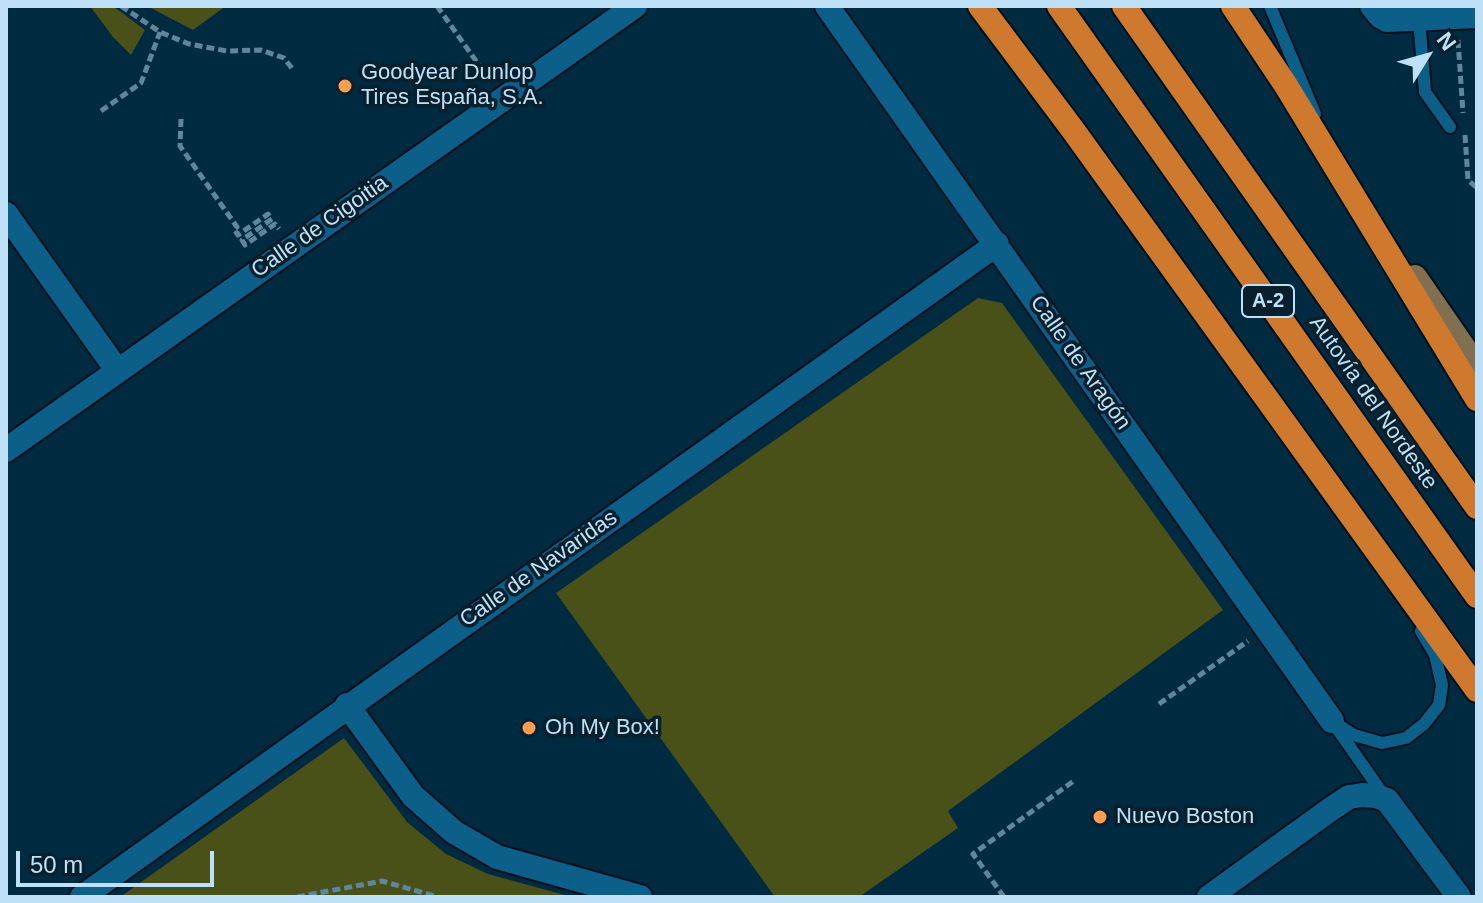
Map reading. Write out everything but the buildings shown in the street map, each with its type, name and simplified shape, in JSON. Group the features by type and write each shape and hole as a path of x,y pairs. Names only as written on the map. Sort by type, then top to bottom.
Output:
{"highway":[{"path":"980,6 1477,688"},
{"path":"996,6 1388,549 1477,688"},
{"name":"Autovía del Nordeste","path":"1059,6 1477,596"},
{"name":"Autovía del Nordeste","path":"1124,6 1476,505"},
{"path":"1233,6 1285,84 1477,399"}],"main road":[{"path":"1349,189 1477,367"}],"street":[{"name":"Calle de Cigoitia","path":"6,450 635,6"},
{"name":"Calle de Aragón","path":"827,6 1332,721"},
{"path":"1372,6 1387,20 1425,15 1477,16"},
{"path":"10,227 117,370"},
{"name":"Calle de Navaridas","path":"82,897 997,244"},
{"path":"347,705 413,796 454,832 497,857 640,897"},
{"path":"1209,897 1349,797 1376,796 1387,800 1459,897"}],"lane":[{"path":"1270,6 1297,75 1349,189"},
{"path":"1425,15 1425,92 1450,127"},
{"path":"1332,721 1354,735 1382,743 1406,738 1424,724 1439,705 1442,685 1435,655 1378,555"},
{"path":"1332,721 1387,800"}],"path":[{"path":"121,6 160,32 189,44 261,50 284,58 294,71"},
{"path":"437,6 497,89"},
{"path":"101,111 141,83 160,32"},
{"path":"181,119 180,146 237,227 234,229 238,235 268,214 272,219 242,240 245,245 275,224 285,238"},
{"path":"1159,704 1255,636"},
{"path":"1001,896 973,854 1075,780"},
{"path":"297,897 382,881 438,897"}],"green space":[{"path":"90,6 113,6 145,30 131,55 113,37"},
{"path":"147,6 226,6 193,30"},
{"path":"978,298 1002,303 1223,610 948,811 958,828 859,897 775,897 556,593"},
{"path":"344,738 407,822 446,854 488,874 572,897 120,897"}],"place":[{"name":"Goodyear Dunlop Tires España, S.A.","path":"345,86"},
{"name":"Oh My Box!","path":"529,728"},
{"name":"Nuevo Boston","path":"1100,817"}]}
